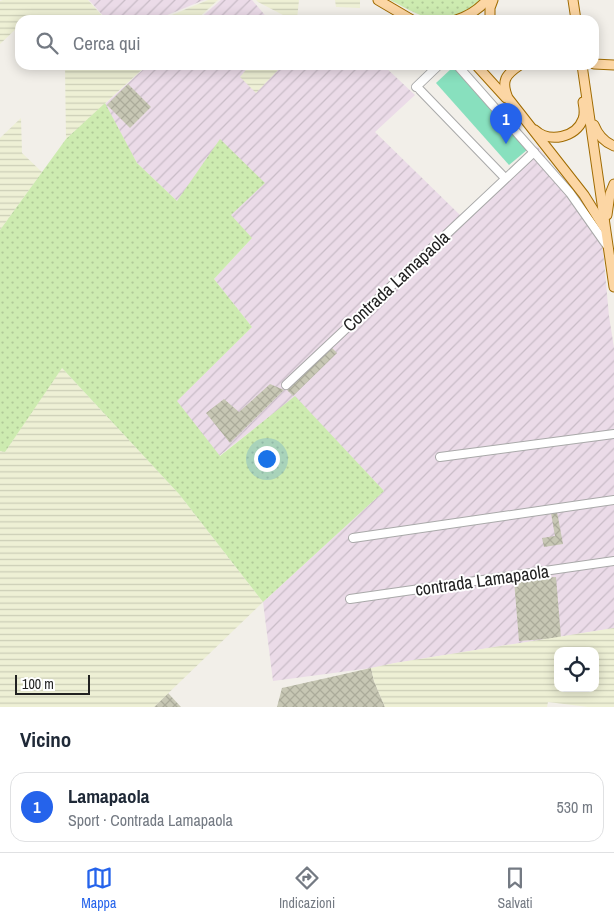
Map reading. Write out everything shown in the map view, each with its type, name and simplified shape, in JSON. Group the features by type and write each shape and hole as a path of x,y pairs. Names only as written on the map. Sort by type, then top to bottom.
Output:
{"main road":[{"path":"378,0 403,15"},
{"path":"469,15 487,0"},
{"path":"490,15 493,0"},
{"path":"573,0 576,15"},
{"path":"577,0 577,15"},
{"path":"393,9 404,15"},
{"path":"599,64 612,65"},
{"path":"480,70 519,113"},
{"path":"512,70 505,79 504,87 508,98 584,195 606,228"},
{"path":"583,70 614,287"},
{"path":"526,122 539,134 548,137 560,137 570,134 583,119 584,79"},
{"path":"589,110 598,134 603,140 614,146"},
{"path":"606,228 610,194 614,184"}],"street":[{"path":"434,70 418,88 506,178"},
{"path":"461,70 570,193 609,249"},
{"name":"Contrada Lamapaola","path":"286,385 534,152"},
{"path":"440,457 614,434"},
{"path":"353,538 614,500"},
{"name":"contrada Lamapaola","path":"350,599 614,561"}],"shaded area":[{"path":"88,0 102,15 15,15 15,30 0,44 0,1"},
{"path":"89,0 204,0 167,15 102,15"},
{"path":"208,0 218,0 202,15 172,15"},
{"path":"221,0 252,0 265,15 204,15"},
{"path":"256,0 299,0 297,15 283,15"},
{"path":"335,0 360,0 360,8 336,7"},
{"path":"65,70 142,70 66,139"},
{"path":"142,70 388,70 415,95 375,132 460,215 537,146 601,228 609,316 614,348 614,628 371,668 273,681 263,602 384,491 295,397 219,456 176,401 252,327 214,279 252,238 177,201 137,163 105,104"},
{"path":"246,70 278,70 256,93 240,77"},
{"path":"128,84 151,107 130,128 107,105"},
{"path":"21,118 22,153 42,172 0,230 0,138"},
{"path":"330,346 337,353 293,396 286,389"},
{"path":"61,367 179,494 263,602 154,707 0,707 0,451 5,452"},
{"path":"270,384 284,390 230,443 206,413 224,399 239,412"},
{"path":"557,512 563,544 544,547 542,538 555,536 551,513"},
{"path":"556,577 561,638 519,641 514,580"},
{"path":"614,628 614,707 588,707 548,702 547,707 385,707 374,681 371,668"},
{"path":"371,668 374,681 385,707 277,707 282,688"},
{"path":"168,693 181,707 154,707"}],"green space":[{"path":"390,0 483,0 462,15 420,15"},
{"path":"450,70 456,70 527,150 509,165 436,83"},
{"path":"105,103 137,163 177,201 220,139 265,183 231,215 252,238 214,279 252,327 177,401 220,456 295,396 384,491 263,602 179,494 62,368 5,452 0,451 0,230 66,139"}],"place":[{"name":"Lamapaola","path":"506,144"}]}
